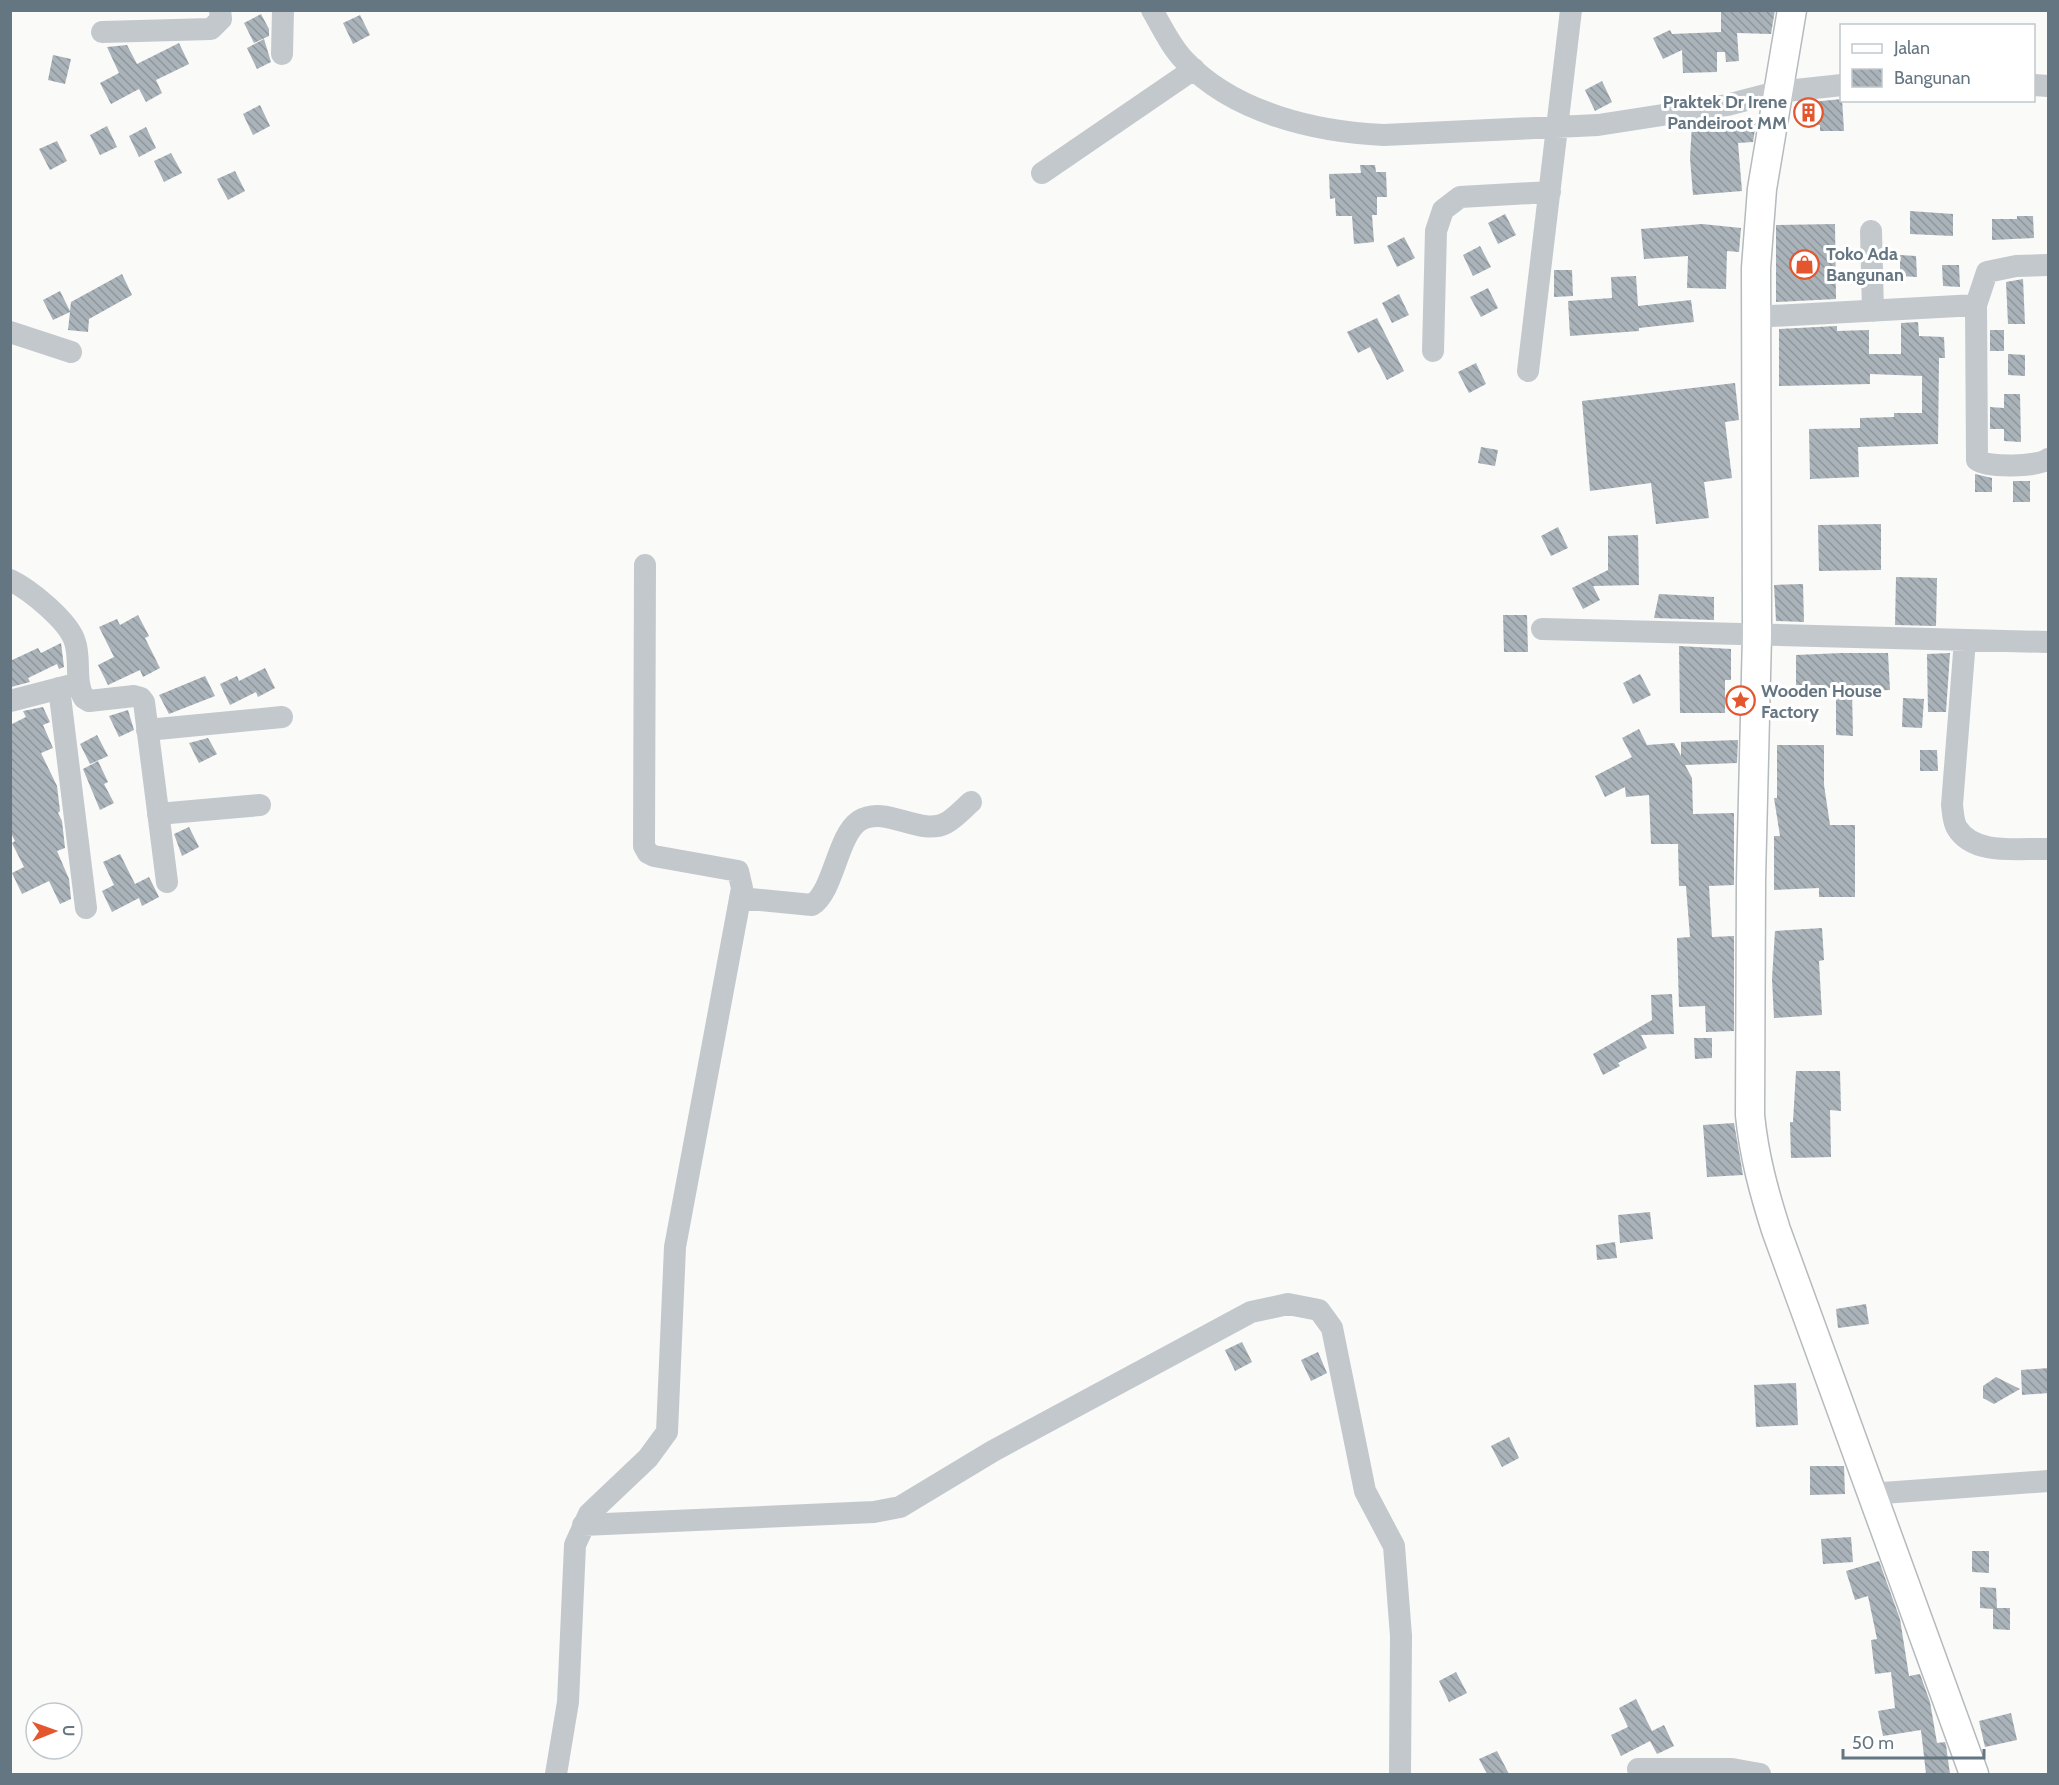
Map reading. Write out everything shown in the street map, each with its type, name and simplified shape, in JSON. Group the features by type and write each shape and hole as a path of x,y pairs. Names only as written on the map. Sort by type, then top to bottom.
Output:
{"main road":[{"path":"1792,10 1777,92 1758,227 1754,317 1757,635 1751,892 1750,1115 1752,1139 1755,1163 1776,1230 1869,1494 1974,1774"}],"street":[{"path":"114,24 211,29 221,19 220,10"},
{"path":"282,54 283,10"},
{"path":"1152,10 1172,44 1194,69 1241,101 1284,118 1352,133 1384,135 1598,125 1727,105 1777,92 1840,86"},
{"path":"1528,371 1571,10"},
{"path":"1042,172 1194,69"},
{"path":"1433,351 1436,231 1443,210 1460,197 1550,192"},
{"path":"1871,231 1873,311"},
{"path":"2049,265 1987,272 1976,305 1977,460 1993,466 2041,464 2049,459"},
{"path":"1754,317 1976,305"},
{"path":"10,332 71,352"},
{"path":"556,1774 568,1702 575,1545 589,1514 648,1458 667,1432 675,1247 740,898 741,878 738,871 654,856 648,853 644,846 645,565"},
{"path":"10,580 65,624 75,642 69,686 86,908"},
{"path":"1542,629 2049,642"},
{"path":"1965,640 1952,805 1955,826 1966,840 1978,846 2049,849"},
{"path":"10,701 69,686 89,700 141,698 167,882"},
{"path":"147,730 282,717"},
{"path":"740,898 812,905 822,899 843,845 859,822 876,816 931,827 945,824 971,802"},
{"path":"158,814 260,805"},
{"path":"584,1525 874,1512 900,1507 993,1451 1251,1312 1288,1304 1319,1310 1332,1328 1365,1491 1394,1546 1401,1636 1400,1774"},
{"path":"1869,1494 2049,1480"},
{"path":"1638,1769 1732,1769 1760,1774"}],"building":[{"path":"1721,10 1775,10 1771,34 1737,33 1739,61 1726,62 1725,52 1717,52 1717,72 1683,73 1682,50 1663,59 1653,38 1670,30 1672,34 1721,32"},
{"path":"261,14 269,29 269,36 254,43 244,23"},
{"path":"360,15 370,35 353,44 343,23"},
{"path":"264,39 271,62 257,69 247,48"},
{"path":"179,43 189,64 156,80 162,93 146,102 139,89 111,104 100,83 119,73 107,47 127,45 137,64"},
{"path":"53,55 71,59 65,84 48,80"},
{"path":"1602,81 1612,102 1595,111 1585,90"},
{"path":"1840,99 1842,102 1844,131 1820,131 1820,125 1801,125 1801,103"},
{"path":"260,105 270,126 253,135 243,114"},
{"path":"1737,119 1739,125 1756,123 1753,142 1738,143 1742,191 1693,195 1690,158 1692,124"},
{"path":"107,126 117,147 100,155 90,135"},
{"path":"146,127 156,148 139,157 129,136"},
{"path":"57,141 67,161 50,170 39,149"},
{"path":"171,153 182,173 164,182 154,161"},
{"path":"1360,165 1375,165 1376,172 1386,172 1387,197 1377,197 1377,215 1372,215 1374,242 1354,244 1352,216 1336,216 1335,198 1330,199 1329,174 1361,173"},
{"path":"235,171 245,191 228,200 217,179"},
{"path":"1910,211 1953,214 1953,236 1910,234"},
{"path":"1505,214 1516,235 1498,244 1488,223"},
{"path":"2017,216 2033,216 2034,238 1992,240 1992,219 2017,219"},
{"path":"1702,224 1741,228 1739,252 1727,251 1726,289 1687,288 1688,256 1644,259 1641,229"},
{"name":"Toko Ada Bangunan","path":"1835,224 1836,299 1776,302 1776,225"},
{"path":"1404,237 1415,258 1397,267 1387,246"},
{"path":"1480,246 1491,267 1473,276 1463,255"},
{"path":"1900,255 1916,256 1917,277 1900,276"},
{"path":"1942,265 1959,265 1960,287 1943,286"},
{"path":"1554,270 1572,270 1573,296 1554,297"},
{"path":"122,274 132,295 89,319 88,332 68,330 70,312 53,320 43,300 60,291 70,311 71,302"},
{"path":"1636,276 1638,306 1691,300 1694,322 1639,328 1639,331 1570,336 1568,301 1612,298 1611,277"},
{"path":"2023,279 2025,324 2008,324 2006,282"},
{"path":"1488,288 1498,308 1481,317 1470,297"},
{"path":"1399,294 1409,315 1392,323 1382,303"},
{"path":"1377,318 1404,371 1387,380 1370,347 1358,353 1347,332"},
{"path":"1918,322 1919,336 1944,337 1945,358 1939,358 1938,444 1858,447 1859,477 1810,479 1809,429 1860,428 1860,418 1894,417 1894,413 1922,413 1922,376 1870,374 1870,384 1779,386 1779,329 1837,326 1837,331 1869,330 1869,354 1901,354 1901,323"},
{"path":"1990,330 2004,330 2004,351 1990,351"},
{"path":"2008,354 2025,355 2025,376 2008,375"},
{"path":"1476,363 1486,384 1469,393 1458,372"},
{"path":"1735,383 1739,420 1725,422 1732,478 1704,482 1709,518 1656,524 1651,483 1590,491 1582,401"},
{"path":"2004,394 2020,394 2021,442 2004,441 2004,429 1990,429 1990,407 2004,408"},
{"path":"1481,447 1498,450 1495,466 1478,463"},
{"path":"1975,474 1992,478 1992,492 1975,492"},
{"path":"2013,481 2030,481 2030,502 2013,502"},
{"path":"1881,524 1881,570 1819,571 1818,525"},
{"path":"1558,527 1568,548 1551,556 1541,536"},
{"path":"1638,535 1639,585 1593,586 1600,600 1583,609 1572,588 1608,570 1608,536"},
{"path":"1896,577 1937,578 1936,626 1895,625"},
{"path":"1803,584 1804,622 1776,621 1774,585"},
{"path":"1659,594 1714,597 1714,620 1654,618"},
{"path":"138,615 149,636 145,638 160,668 143,677 140,670 108,685 98,665 114,657 99,627 117,619 120,625"},
{"path":"1503,615 1527,615 1528,652 1504,652"},
{"path":"61,643 64,667 59,669 57,664 28,678 30,682 11,687 10,661 38,648 41,653"},
{"path":"1679,646 1731,649 1731,680 1725,680 1725,713 1680,713"},
{"path":"1888,653 1890,690 1852,691 1853,736 1836,735 1836,688 1825,688 1825,685 1796,685 1796,655"},
{"path":"1950,653 1946,712 1928,712 1927,654"},
{"path":"265,668 275,688 258,697 256,692 230,705 220,684 237,676 239,681"},
{"path":"1640,674 1651,695 1633,704 1623,683"},
{"path":"205,676 215,696 169,714 159,695"},
{"path":"1903,698 1924,699 1922,728 1902,727"},
{"path":"43,707 50,722 43,725 53,748 41,753 57,786 60,811 58,813 62,821 65,848 57,851 69,879 71,899 60,904 49,881 22,894 12,873 24,867 12,843 15,841 10,831 10,725 26,717 23,711"},
{"path":"128,710 134,730 119,737 109,716"},
{"path":"1639,729 1647,745 1674,743 1681,756 1681,742 1738,740 1737,763 1685,765 1692,778 1693,814 1734,813 1734,885 1709,886 1712,937 1734,936 1734,1031 1706,1032 1705,1006 1679,1007 1677,938 1690,937 1686,886 1679,886 1678,844 1651,844 1649,795 1626,797 1625,787 1605,797 1595,776 1632,757 1622,738"},
{"path":"97,735 108,756 90,764 80,744"},
{"path":"208,738 217,754 199,763 189,743"},
{"path":"1777,745 1824,745 1824,785 1830,825 1855,825 1855,897 1819,897 1819,888 1774,890 1774,836 1780,836 1774,798 1777,798"},
{"path":"1920,750 1937,750 1938,771 1920,771"},
{"path":"98,761 108,782 104,784 114,803 100,810 83,769"},
{"path":"189,827 199,847 182,856 174,834"},
{"path":"120,854 135,884 149,877 159,897 142,906 139,898 112,912 102,891 114,885 103,862"},
{"path":"1822,928 1824,960 1819,961 1822,1015 1774,1018 1772,979 1775,931"},
{"path":"1672,994 1674,1034 1641,1035 1647,1048 1618,1063 1620,1066 1603,1075 1593,1054 1652,1020 1651,995"},
{"path":"1694,1038 1712,1038 1712,1058 1695,1059"},
{"path":"1796,1071 1840,1071 1841,1111 1830,1110 1831,1157 1791,1158 1790,1122 1793,1122"},
{"path":"1734,1123 1743,1175 1707,1177 1703,1125"},
{"path":"1650,1212 1653,1239 1620,1243 1618,1215"},
{"path":"1615,1242 1617,1258 1597,1260 1596,1245"},
{"path":"1866,1304 1869,1324 1838,1328 1836,1309"},
{"path":"1242,1342 1252,1362 1235,1371 1225,1350"},
{"path":"1318,1352 1327,1373 1311,1381 1301,1360"},
{"path":"2049,1368 2049,1393 2022,1395 2021,1370"},
{"path":"1996,1377 2020,1389 1994,1404 1983,1398 1983,1386"},
{"path":"1796,1383 1798,1425 1756,1427 1754,1385"},
{"path":"1509,1437 1519,1458 1502,1467 1491,1446"},
{"path":"1810,1466 1844,1466 1845,1494 1810,1495"},
{"path":"1851,1537 1853,1562 1823,1564 1821,1539"},
{"path":"1972,1551 1989,1551 1989,1573 1972,1572"},
{"path":"1879,1561 1900,1619 1909,1676 1920,1674 1930,1702 1937,1743 1945,1742 1946,1745 1950,1774 1926,1774 1921,1730 1883,1736 1878,1711 1895,1708 1891,1672 1875,1674 1871,1640 1877,1639 1868,1596 1855,1600 1846,1571"},
{"path":"1980,1587 1996,1588 1997,1608 2010,1608 2010,1630 1993,1629 1993,1609 1980,1608"},
{"path":"1456,1672 1467,1693 1449,1702 1439,1681"},
{"path":"1636,1699 1652,1731 1664,1725 1674,1746 1657,1754 1650,1741 1621,1756 1611,1735 1628,1727 1619,1708"},
{"path":"2011,1713 2017,1740 1985,1747 1979,1721"},
{"path":"1497,1751 1509,1774 1487,1774 1479,1759"}],"place":[{"name":"Praktek Dr Irene Pandeiroot MM","path":"1808,112"},
{"name":"Toko Ada Bangunan","path":"1805,264"},
{"name":"Wooden House Factory","path":"1740,701"}]}
